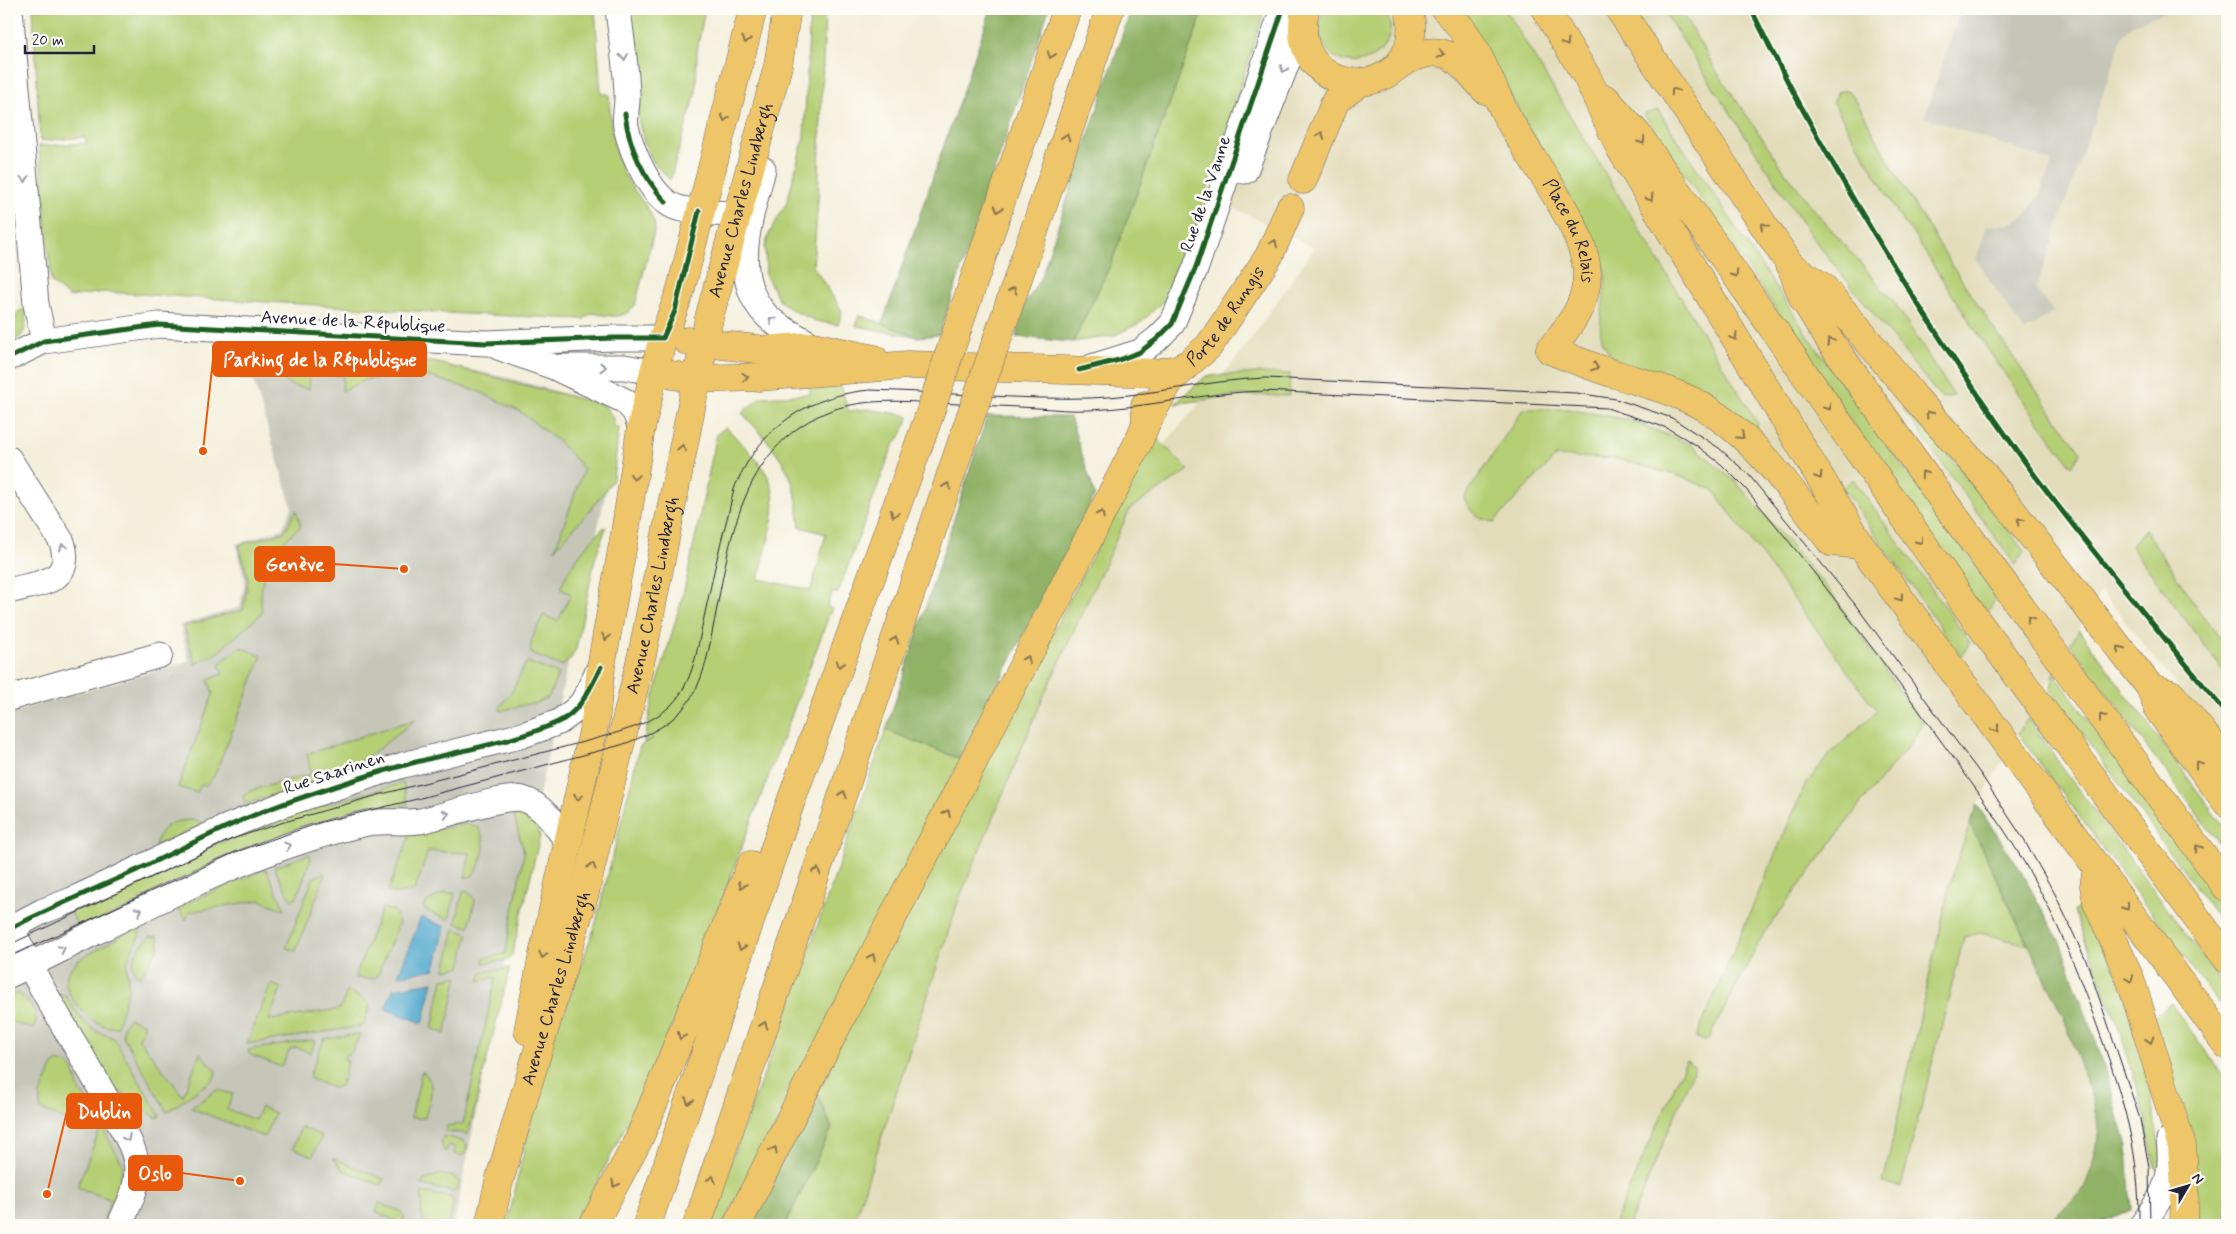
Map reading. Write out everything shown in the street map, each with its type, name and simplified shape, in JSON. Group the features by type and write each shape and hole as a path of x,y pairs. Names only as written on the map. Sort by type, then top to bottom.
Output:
{"main road":[{"name":"Avenue Charles Lindbergh","path":"500,1178 542,959 595,722 600,667 624,542 641,428 663,338 675,310 753,9"},
{"name":"Avenue Charles Lindbergh","path":"488,1225 500,1178 587,887 641,659 704,343 778,66 787,9"},
{"path":"647,1225 785,818 928,419 1066,9"},
{"path":"697,1225 1110,9"},
{"path":"1396,67 1406,55 1411,40 1412,24 1409,9"},
{"name":"Place du Relais","path":"1446,9 1476,48 1506,114 1564,212 1577,236 1585,257 1586,291 1582,302 1576,317 1550,350 1619,376 1672,392 1701,406 1728,425 1754,448 1831,542 1861,544"},
{"path":"1545,9 1587,77 1620,148 1861,544 2227,1045"},
{"path":"1619,9 1791,266 1803,298 1841,357 1949,509 2227,888"},
{"path":"1297,14 1306,46 1317,66 1329,76 1343,82 1358,84"},
{"name":"Place du Relais","path":"1358,84 1372,82 1385,76 1396,67 1426,52 1445,53 1462,64 1506,114"},
{"path":"1587,77 1638,134 1972,614 2227,959"},
{"path":"1303,180 1336,100 1358,84"},
{"name":"Porte de Rungis","path":"908,365 1078,370 1121,366 1157,373 1188,364 1209,346 1225,324 1268,256 1290,208"},
{"path":"1791,266 1823,287 1916,399 1985,476 2150,687 2159,711 2227,803"},
{"path":"663,338 765,350 813,346 908,365"},
{"path":"737,1225 1146,414 1170,382 1188,364"},
{"name":"Avenue de la République","path":"654,372 696,379 758,377 908,365"},
{"path":"1121,366 1139,385 1146,414"},
{"path":"2150,687 2171,694 2227,762"},
{"path":"593,1225 639,1138 766,827 785,818"},
{"path":"2097,868 2094,886 2097,902 2131,981 2182,1146 2185,1187 2184,1225"}],"street":[{"path":"10,9 36,304 44,341"},
{"path":"618,9 627,94 625,114 632,146 647,178 666,202 678,208 739,215"},
{"name":"Rue de la Vanne","path":"1121,366 1157,340 1172,324 1195,294 1208,272 1297,14"},
{"path":"778,66 766,134 763,165 746,241 746,278 753,296 765,314 779,327 796,334 813,346"},
{"name":"Avenue de la République","path":"9,358 44,341 159,325 486,343 663,338"},
{"name":"Avenue de la République","path":"486,343 554,367 625,401 635,412 641,428"},
{"name":"Avenue de la République","path":"554,367 624,367 654,372"},
{"path":"9,459 62,542 66,555 64,568 56,577 9,591"},
{"path":"9,698 160,655"},
{"name":"Rue Saarinen","path":"10,928 225,828 279,806 403,765 523,735 559,722 574,711 582,702 600,667"},
{"path":"19,970 237,866 286,847 364,823 419,821 508,798 523,799 546,815 568,843"},
{"path":"10,928 19,970 105,1095 134,1152 137,1170 135,1190 120,1225"},
{"path":"2142,1225 2162,1197 2170,1173 2170,1155 2159,1068"}],"shaded area":[{"path":"1288,9 2227,9 2227,750 2101,591 1977,805 1970,824 2064,1018 2093,1101 2099,1128 2095,1159 2085,1186 2070,1204 2041,1225 785,1225 1016,730 1158,452 1241,353 1314,248 1224,203"},
{"path":"1961,9 2173,9 2133,24 2123,35 2036,289 2054,312 2024,331 1976,260 1987,226 2009,224 2024,216 2040,194 2052,162 1924,117"},
{"path":"247,359 434,362 509,378 573,396 614,455 532,827 454,1225 9,1225 9,713 189,661 180,625 240,607 245,581 236,544 282,529 292,508"}],"green space":[{"path":"33,9 595,9 601,94 609,94 615,150 628,181 648,209 655,228 635,305 621,315 610,316 592,313 584,319 464,314 104,292 69,297 51,282 39,146 87,143 85,137 40,141"},
{"path":"630,9 705,9 697,51 696,92 670,180 650,157 639,123 634,85"},
{"path":"810,9 825,9 818,200 813,266 842,311 838,325 816,321 794,311 780,301 766,276 765,247 769,234 787,202 804,137"},
{"path":"991,9 1049,9 939,335 918,337 882,324"},
{"path":"1131,9 1204,9 1111,264 1073,342 1016,337 1025,304 1041,277"},
{"path":"1204,9 1265,9 1186,257 1163,301 1142,322 1113,336 1073,342 1111,264"},
{"path":"1325,9 1384,9 1390,25 1388,39 1381,50 1369,58 1356,62 1342,61 1330,53 1321,38 1320,23"},
{"path":"1457,9 1505,9 1758,424 1756,432 1625,368 1605,347 1600,327 1605,275 1597,245 1468,22"},
{"path":"1662,9 1680,9 1717,72 1784,170 1817,213 1894,302 1954,396 1941,398 1812,237"},
{"path":"1847,90 1852,94 1894,171 1938,243 2007,349 2081,452 2072,466 2009,379 1910,229 1904,224 1833,102 1838,92"},
{"path":"1658,110 1812,342 1997,596 1984,619 1644,114"},
{"path":"25,310 26,321 24,330 19,338 9,344 9,336 18,312"},
{"path":"859,315 918,337 856,326"},
{"path":"278,360 434,362 604,405 613,418 613,426 619,427 613,480 590,510 555,549 584,469 558,441 519,411 480,392 431,377 393,375 366,380 342,391 343,376 310,374 309,389 293,386 286,382"},
{"path":"1260,373 1290,374 1289,396 1240,395 1175,404 1206,376"},
{"path":"841,384 848,411 868,409 909,417 901,435 892,448 838,593 832,593 827,607 832,608 684,1000 629,1119 576,1225 507,1225 555,1015 564,1013 595,926 640,746 654,738 644,743 650,710 684,591 717,434 726,427 762,466 770,481 774,503 773,516 758,579 811,590 826,534 800,527 795,492 787,469 774,449 742,413 761,397 810,394 810,386"},
{"path":"1902,407 1948,454 2024,551 2015,565"},
{"path":"1523,409 1567,409 1630,420 1692,445 1737,483 1830,591 1923,723 1911,743 1862,802 1764,933 1708,1040 1696,1038 1805,785 1830,754 1877,711 1713,490 1682,477 1618,459 1556,456 1494,522 1476,515 1469,508 1464,498"},
{"path":"987,416 1070,417 1095,495 960,759 886,730"},
{"path":"1155,436 1189,470 1130,509 1042,700 959,899 853,1225 785,1225 832,1128 815,1088"},
{"path":"1853,479 1970,642 1961,657 1843,488"},
{"path":"296,510 301,527 281,545 268,564 262,586 262,613 217,653 195,664 184,626 243,610 248,579 239,545 284,532"},
{"path":"604,527 606,528 595,559 576,649 570,660 561,666 532,654 532,639 543,615 558,621 571,594 560,589 564,580 579,555"},
{"path":"2145,529 2199,611 2227,647 2227,676 2131,546"},
{"path":"2079,630 2227,831 2227,854 2070,644"},
{"path":"240,647 262,656 214,776 206,785 201,785 197,793 178,787 213,694 208,680 223,674 219,664"},
{"path":"528,662 558,674 549,697 535,704 532,703 500,711 500,707 513,690 525,664"},
{"path":"2054,673 2227,907 2227,930 2050,690"},
{"path":"2028,718 2070,778 2227,989 2227,1015 2018,734"},
{"path":"416,719 372,754 330,778 245,804 243,796 249,791 311,774 307,754"},
{"path":"886,730 960,759 837,1011 723,1225 707,1225 788,1010"},
{"path":"403,783 408,804 282,841 79,929 69,908 169,863 288,815"},
{"path":"1977,805 2019,868 2060,942 2101,1056 2127,1146 2131,1210 2095,1225 2041,1225 2070,1204 2085,1186 2095,1159 2099,1128 2093,1101 2064,1018 1970,824"},
{"path":"520,812 536,822 540,836 512,956 507,960 483,963 484,958 505,954 524,853 514,816"},
{"path":"193,820 203,824 155,846 164,828 168,825 179,821"},
{"path":"465,824 477,826 481,832 484,845 480,864 472,876 465,878 470,853 428,851 415,890 396,894 388,891 410,835"},
{"path":"1970,824 2028,945 1980,933 1964,937 1901,1187 1883,1183 1951,879"},
{"path":"309,854 311,858 297,897 291,900 274,867"},
{"path":"266,869 285,910 260,900 189,912 186,920 177,907"},
{"path":"324,873 325,875 296,951 286,948 313,878"},
{"path":"467,890 475,900 469,927 456,923 463,891"},
{"path":"444,893 455,893 449,920 429,912 423,907 428,901"},
{"path":"2083,902 2103,940 2138,1027 2161,1154 2162,1170 2155,1167 2140,1098 2120,1031 2074,912"},
{"path":"382,908 395,911 399,923 377,977 368,979 355,977"},
{"path":"140,925 139,936 129,955 127,964 128,989 117,1027 109,1027 84,1013 77,1005 67,989 67,975 72,966 80,959"},
{"path":"455,929 468,934 461,967 445,970"},
{"path":"151,936 158,937 159,947 140,977 133,968 134,957 139,948"},
{"path":"510,968 468,1134 445,1131 447,1126 463,1124 496,977 479,981 482,972"},
{"path":"458,976 445,1034 432,1028 443,979"},
{"path":"271,984 281,988 269,1020 340,1009 347,991 363,998 370,1006 363,1026 247,1044"},
{"path":"18,993 27,1000 35,1013 36,1018 33,1029 9,1021 9,995"},
{"path":"58,994 66,996 79,1016 88,1025 96,1031 114,1038 160,1116 157,1118 108,1083"},
{"path":"2171,1003 2227,1081 2227,1225 2191,1225 2155,1016"},
{"path":"129,1018 145,1024 139,1039 183,1096 200,1053 216,1071 214,1079 167,1112 123,1036 123,1027"},
{"path":"360,1034 350,1055 346,1054 344,1059 348,1061 340,1086 333,1088 309,1077 324,1039"},
{"path":"315,1040 311,1053 296,1047 290,1049 281,1067 249,1054 248,1050"},
{"path":"1686,1061 1695,1067 1629,1225 1613,1225"},
{"path":"57,1062 72,1068 79,1089 88,1102 80,1119 76,1111 74,1112 77,1121 75,1124 40,1109 40,1095 53,1065"},
{"path":"422,1071 430,1081 430,1099 425,1118 411,1118"},
{"path":"815,1088 832,1128 785,1225 750,1225"},
{"path":"217,1090 233,1094 227,1109 255,1120 261,1107 275,1113 264,1137 191,1108"},
{"path":"98,1120 123,1165 119,1183 127,1188 112,1225 102,1224 111,1200 77,1187 99,1132 94,1129"},
{"path":"301,1127 322,1136 313,1156 293,1148"},
{"path":"444,1136 463,1141 467,1144 466,1153 462,1155 454,1154 455,1147 448,1145 446,1152 444,1151 441,1141"},
{"path":"333,1158 384,1179 381,1185 343,1170"},
{"path":"440,1174 455,1177 459,1182 458,1189 453,1192 422,1185 423,1181"},
{"path":"422,1192 451,1197 454,1202 449,1225 424,1225 421,1211"},
{"path":"379,1203 400,1211 404,1216 404,1225 399,1225 399,1222 376,1212"}],"water":[{"path":"421,917 445,927 435,969 398,976"},
{"path":"433,982 423,1023 385,1009 393,989"}],"tram line":[{"path":"9,945 232,839 378,795 612,734 635,727 665,711 680,694 690,675 733,494 747,462 774,430 790,417 827,399 848,393 870,390 1036,398 1113,397 1244,379 1266,378 1576,393 1616,399 1672,418 1719,448 1748,474 1854,603 1982,776 2024,840 2055,894 2088,965 2140,1119 2149,1167 2150,1225"},
{"path":"9,957 236,852 322,822 621,745 661,727 675,717 688,702 703,672 732,537 741,508 753,481 769,456 790,435 816,417 831,411 861,403 892,401 1070,410 1111,409 1220,394 1264,391 1607,408 1667,428 1696,445 1722,465 1744,487 1820,580 1989,807 2032,876 2061,934 2109,1058 2129,1128 2137,1174 2139,1225"}],"cycle path":[{"path":"1079,370 1119,360 1140,352 1172,324 1196,267 1283,9"},
{"path":"1751,9 1797,100 1847,188 1955,361 2001,429 2071,522 2227,714"},
{"path":"625,114 630,138 638,161 650,182 666,202"},
{"path":"9,358 44,341 159,325 486,343 663,338 675,311 699,211"},
{"path":"9,929 261,812 374,774 502,742 540,730 566,718 578,706 601,667"}],"place":[{"name":"Parking de la République","path":"203,451"},
{"name":"Genève","path":"404,569"},
{"name":"Oslo","path":"240,1181"},
{"name":"Dublin","path":"47,1194"}]}
